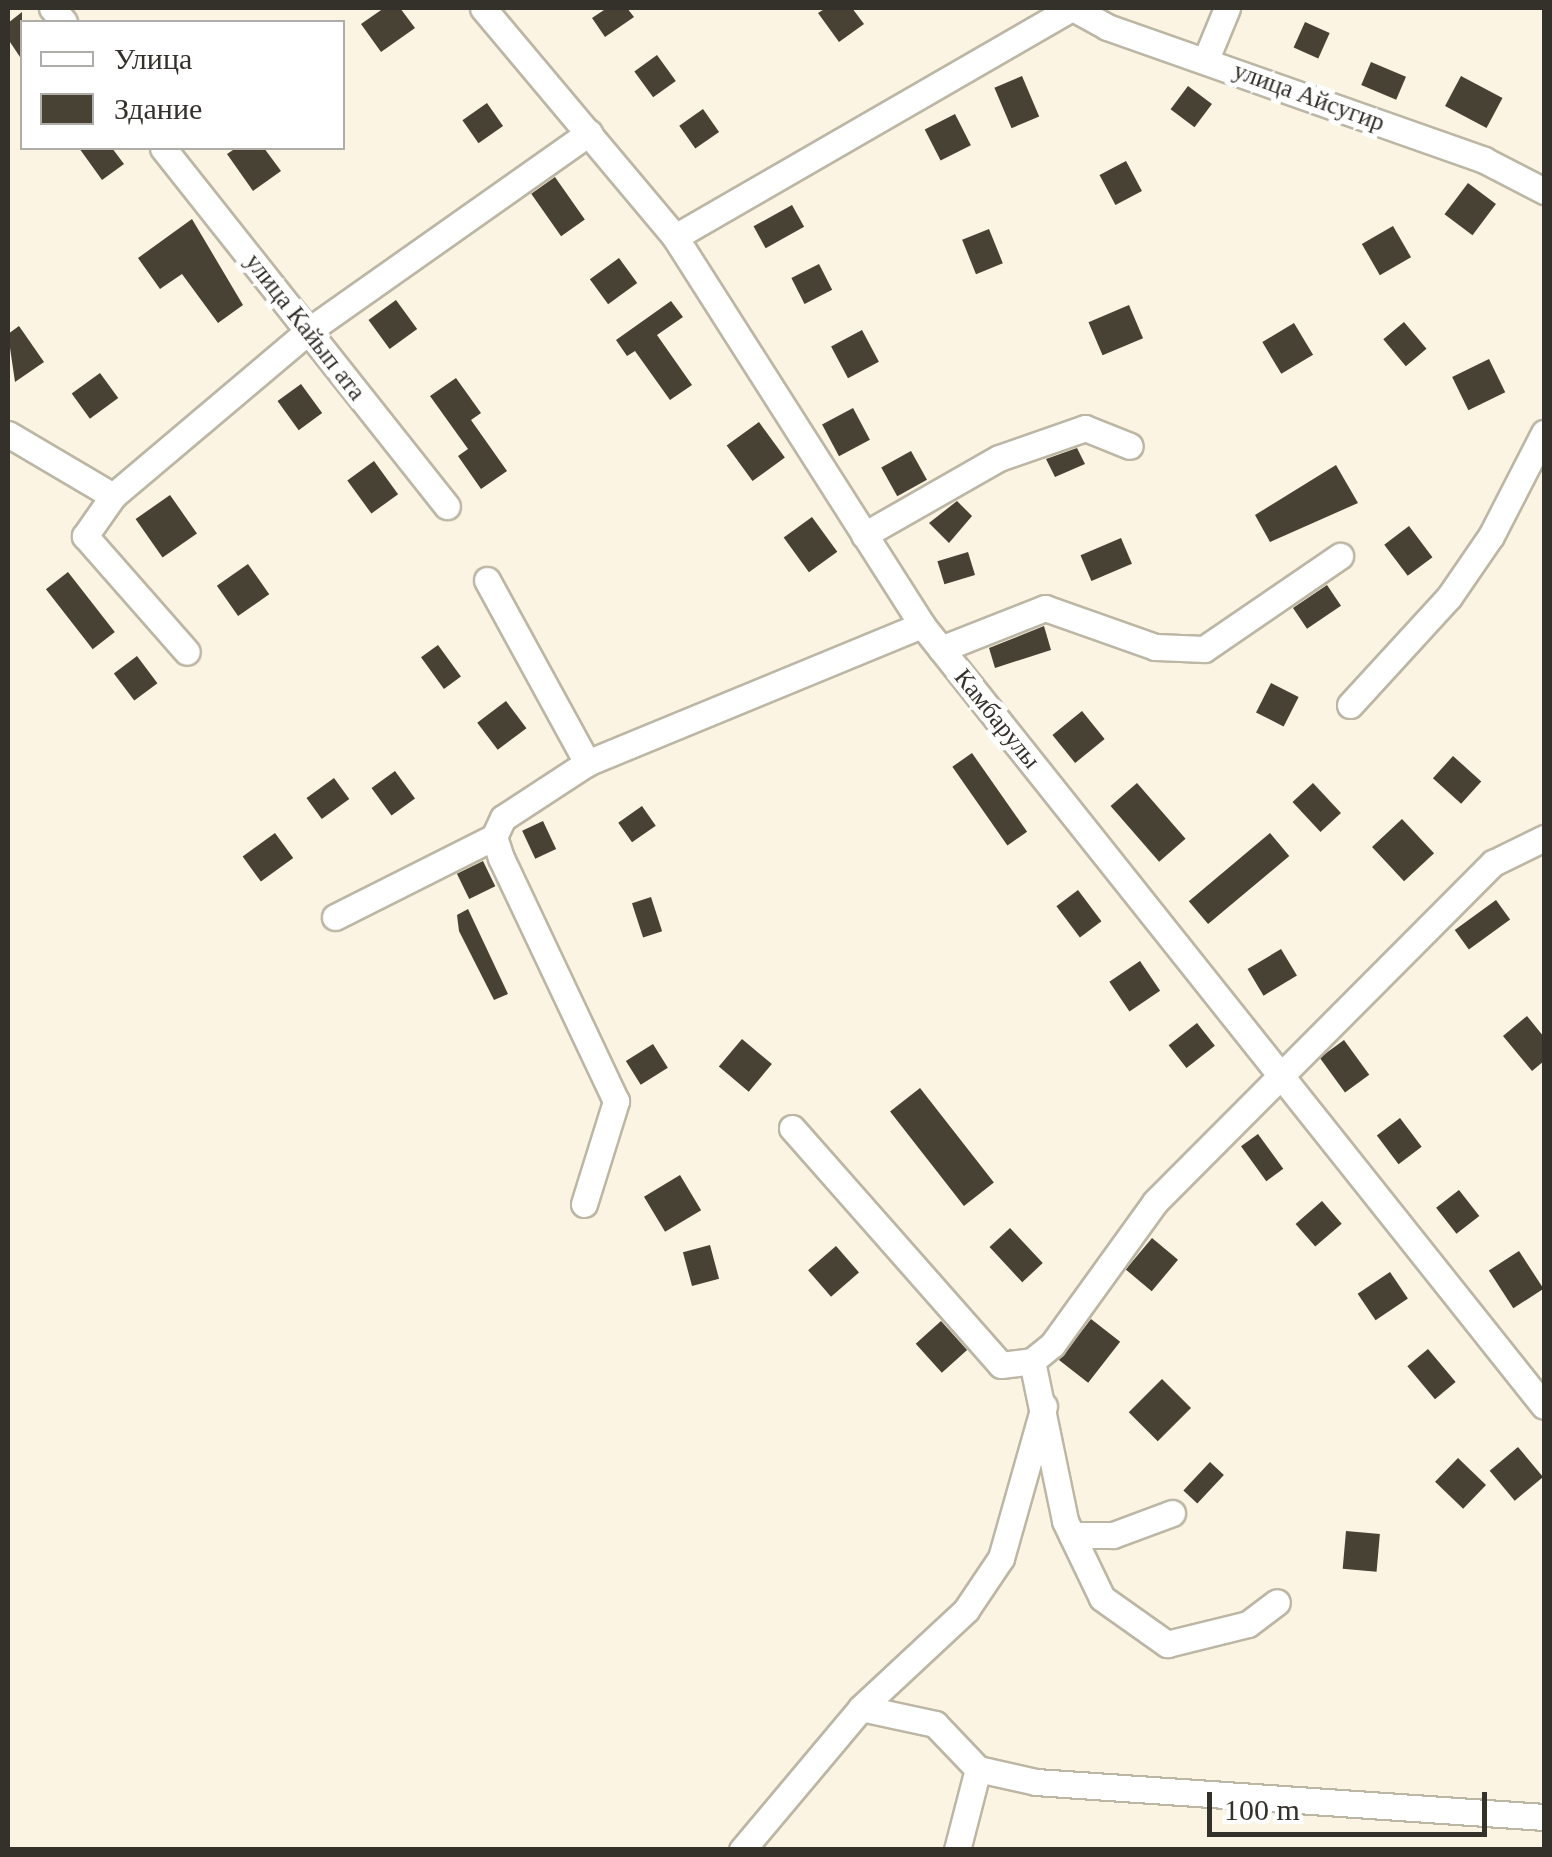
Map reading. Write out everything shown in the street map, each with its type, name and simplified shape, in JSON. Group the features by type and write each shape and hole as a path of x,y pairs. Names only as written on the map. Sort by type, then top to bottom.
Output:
{"street":[{"name":"Камбарулы","path":"483,8 675,237 922,625 1544,1406"},
{"path":"675,237 1072,8"},
{"name":"улица Айсугир","path":"1072,8 1484,160 1544,191"},
{"path":"1206,59 1227,8"},
{"path":"186,652 85,536 114,496 308,332 589,133"},
{"name":"улица Кайып ата","path":"165,150 447,506"},
{"path":"864,535 999,458 1085,428 1130,446"},
{"path":"1350,705 1449,596 1492,536 1544,433"},
{"path":"8,435 114,496"},
{"path":"941,649 1045,608 1154,647 1204,649 1340,556"},
{"path":"486,580 587,763"},
{"path":"336,918 494,837 503,818 587,763 922,625"},
{"path":"494,837 616,1101 584,1204"},
{"path":"792,1128 1000,1365 1032,1361 1052,1345 1155,1202 1493,863 1544,838"},
{"path":"1032,1361 1072,1536 1102,1598 1167,1644 1248,1624 1277,1602"},
{"path":"742,1850 861,1708 966,1610 1001,1558 1044,1406"},
{"path":"1072,1536 1113,1536 1172,1514"},
{"path":"861,1708 935,1724 978,1768 1036,1782 1544,1817"},
{"path":"957,1850 978,1768"}],"building":[{"path":"384,8 400,8 415,28 381,52 361,24"},
{"path":"607,8 627,8 634,17 605,37 592,18"},
{"path":"826,8 852,8 864,24 839,42 818,13"},
{"path":"22,12 20,57 8,39 8,23"},
{"path":"1305,22 1330,33 1318,59 1294,48"},
{"path":"657,55 676,81 653,97 634,71"},
{"path":"1371,62 1406,77 1396,100 1361,85"},
{"path":"1022,76 1039,117 1012,128 994,88"},
{"path":"1461,76 1502,98 1487,128 1445,106"},
{"path":"1188,86 1212,104 1195,127 1171,109"},
{"path":"487,103 503,126 478,143 462,120"},
{"path":"703,109 719,132 695,149 679,126"},
{"path":"955,114 971,145 941,161 925,129"},
{"path":"80,150 114,150 124,164 102,180"},
{"path":"233,150 265,150 281,171 253,191 227,154"},
{"path":"1126,161 1142,191 1115,205 1100,175"},
{"path":"555,177 585,220 561,236 531,194"},
{"path":"1468,183 1496,204 1472,235 1445,214"},
{"path":"792,205 804,227 766,248 754,226"},
{"path":"192,219 243,305 218,323 182,274 160,289 138,258"},
{"path":"1393,226 1411,257 1380,275 1362,244"},
{"path":"989,229 1003,263 976,274 962,240"},
{"path":"619,258 637,283 608,304 590,279"},
{"path":"819,264 832,290 805,304 791,278"},
{"path":"396,300 417,329 390,349 368,320"},
{"path":"671,301 683,317 657,335 692,385 670,400 635,351 627,356 616,340"},
{"path":"1129,305 1143,338 1103,355 1088,322"},
{"path":"1404,322 1426,349 1406,366 1383,339"},
{"path":"1294,323 1313,355 1281,374 1262,342"},
{"path":"19,326 44,362 15,382 8,334"},
{"path":"862,330 879,362 848,378 831,346"},
{"path":"1489,359 1505,392 1468,410 1452,377"},
{"path":"100,373 118,398 90,419 72,394"},
{"path":"456,378 481,413 471,420 507,471 481,489 458,456 468,449 430,396"},
{"path":"301,384 322,413 299,430 278,401"},
{"path":"853,408 870,440 839,456 822,424"},
{"path":"759,422 785,458 753,481 727,446"},
{"path":"1077,448 1085,464 1055,477 1046,459"},
{"path":"911,451 927,480 897,496 881,467"},
{"path":"374,461 398,494 371,514 347,480"},
{"path":"1336,465 1358,503 1270,542 1255,515"},
{"path":"170,495 197,534 163,558 136,519"},
{"path":"957,501 972,516 949,543 929,523"},
{"path":"812,517 837,552 809,572 784,538"},
{"path":"1409,526 1432,557 1408,576 1384,545"},
{"path":"1121,538 1132,564 1091,581 1080,555"},
{"path":"968,552 975,575 944,584 937,561"},
{"path":"248,564 269,594 238,616 217,586"},
{"path":"68,572 115,632 93,649 46,589"},
{"path":"1327,585 1341,606 1307,629 1293,608"},
{"path":"1044,626 1051,650 995,668 989,648"},
{"path":"438,645 461,677 444,689 421,657"},
{"path":"137,656 157,683 134,701 114,673"},
{"path":"1271,683 1299,697 1284,726 1256,712"},
{"path":"506,701 526,728 498,750 477,723"},
{"path":"1082,711 1105,739 1075,763 1052,735"},
{"path":"972,753 1027,832 1007,845 952,767"},
{"path":"1453,756 1481,781 1461,804 1433,778"},
{"path":"395,771 415,799 392,816 372,788"},
{"path":"334,778 349,799 322,819 306,798"},
{"path":"1137,783 1186,839 1159,862 1111,806"},
{"path":"1313,783 1341,813 1320,832 1293,802"},
{"path":"642,806 656,826 632,842 618,823"},
{"path":"1402,819 1434,853 1404,881 1372,847"},
{"path":"543,821 556,849 535,859 522,831"},
{"path":"275,833 293,858 261,882 243,857"},
{"path":"1270,833 1289,856 1208,924 1189,901"},
{"path":"483,861 495,886 469,899 457,874"},
{"path":"1078,890 1101,921 1080,937 1056,906"},
{"path":"651,897 662,931 643,937 632,903"},
{"path":"1496,900 1510,919 1469,949 1455,930"},
{"path":"468,909 508,994 494,1000 459,931 457,915"},
{"path":"1281,949 1297,976 1264,996 1248,969"},
{"path":"1140,961 1160,991 1129,1012 1109,982"},
{"path":"1527,1016 1544,1037 1544,1061 1532,1071 1503,1036"},
{"path":"1197,1023 1215,1046 1186,1068 1169,1045"},
{"path":"742,1039 772,1064 749,1092 719,1067"},
{"path":"1344,1040 1369,1075 1345,1092 1320,1058"},
{"path":"653,1044 668,1068 641,1085 626,1061"},
{"path":"920,1088 994,1183 964,1206 890,1111"},
{"path":"1400,1118 1422,1147 1399,1164 1377,1135"},
{"path":"1258,1134 1283,1169 1266,1181 1241,1146"},
{"path":"680,1175 701,1210 665,1232 644,1197"},
{"path":"1459,1190 1479,1216 1456,1234 1436,1208"},
{"path":"1322,1201 1342,1224 1315,1247 1296,1224"},
{"path":"1010,1228 1043,1263 1022,1282 990,1247"},
{"path":"1152,1238 1178,1260 1152,1291 1126,1269"},
{"path":"710,1245 719,1279 692,1286 683,1252"},
{"path":"836,1246 859,1272 831,1297 808,1270"},
{"path":"1519,1251 1544,1289 1513,1308 1489,1271"},
{"path":"1390,1272 1408,1299 1376,1320 1358,1294"},
{"path":"1091,1319 1120,1342 1088,1383 1059,1360"},
{"path":"941,1321 967,1350 942,1373 916,1344"},
{"path":"1428,1349 1456,1382 1435,1399 1407,1366"},
{"path":"1162,1379 1191,1408 1158,1441 1129,1412"},
{"path":"1518,1447 1543,1477 1515,1501 1490,1471"},
{"path":"1458,1458 1486,1485 1463,1509 1435,1482"},
{"path":"1210,1462 1224,1475 1197,1503 1183,1491"},
{"path":"1346,1531 1380,1534 1377,1572 1343,1569"}]}
